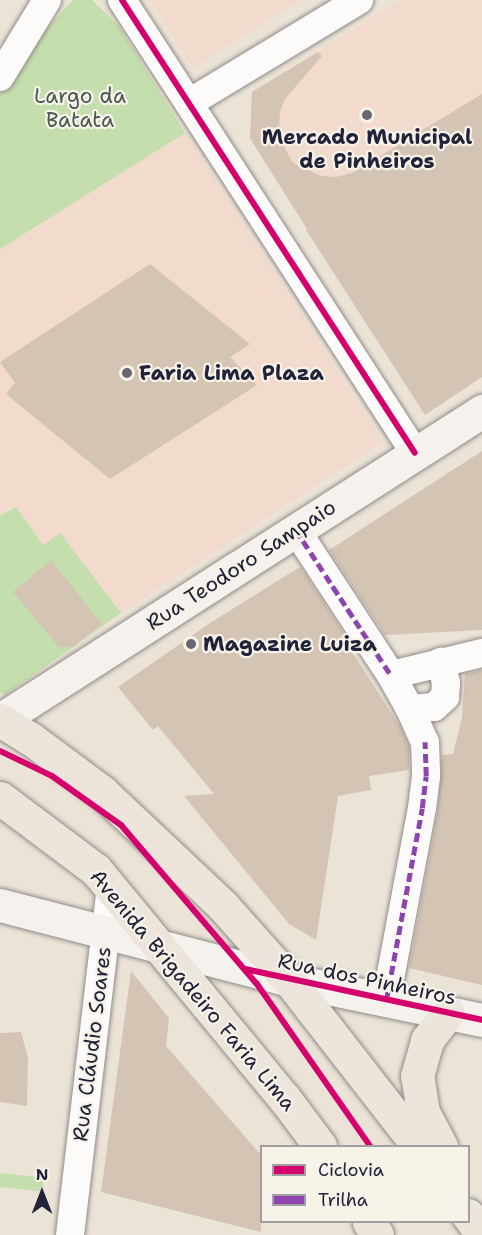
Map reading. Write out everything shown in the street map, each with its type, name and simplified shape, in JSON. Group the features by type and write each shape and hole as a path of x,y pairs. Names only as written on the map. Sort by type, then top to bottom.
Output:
{"highway":[{"path":"0,720 31,739 102,792 223,906 289,980 417,1145"},
{"name":"Avenida Brigadeiro Faria Lima","path":"0,798 96,870 285,1099 319,1145"},
{"path":"440,1145 423,1112 417,1076 427,1040 448,1013"},
{"path":"470,1218 482,1234"}],"main road":[{"name":"Rua Teodoro Sampaio","path":"0,720 482,411"},
{"name":"Rua dos Pinheiros","path":"0,905 289,980 482,1020"}],"street":[{"path":"0,78 47,0"},
{"path":"122,0 415,453"},
{"path":"189,103 359,0"},
{"path":"296,530 390,675 410,709 425,742 426,776 386,1001"},
{"path":"390,675 482,652"},
{"path":"410,709 434,707 445,697 446,683 441,662"},
{"name":"Rua Cláudio Soares","path":"70,1235 111,888"}],"shaded area":[{"path":"150,0 301,0 193,68"},
{"name":"Mercado Municipal de Pinheiros","path":"400,0 482,0 482,148 330,180 292,205 250,138 252,92"},
{"path":"185,133 383,442 121,613 60,533 43,545 16,507 0,516 0,249"}],"green space":[{"name":"Largo da Batata","path":"73,0 92,0 119,26 185,133 0,249 0,94 21,56"},
{"path":"16,507 43,545 60,533 121,613 5,695 0,692 0,516"},
{"path":"0,1173 44,1178 42,1192 0,1187"}],"building":[{"path":"318,52 322,56 285,99 280,112 279,129 283,145 293,163 321,176 336,177 352,173 482,94 482,377 425,415 250,138 252,92"},
{"name":"Faria Lima Plaza","path":"150,264 250,344 230,357 257,385 110,479 6,394 15,383 0,362"},
{"path":"482,451 482,630 385,635 329,550"},
{"path":"51,560 102,624 73,647 59,647 13,592"},
{"path":"301,568 345,635 341,635 401,728 409,746 409,770 369,776 371,790 338,796 316,940 289,924 184,796 214,794 158,726 153,730 118,687 210,623"},
{"path":"482,670 482,985 409,968 438,811 442,755 453,754 462,718 465,674"},
{"path":"131,971 169,1018 166,1046 260,1154 261,1232 101,1192"},
{"path":"21,1032 28,1058 27,1106 0,1102 0,1033"}],"marked path":[{"path":"296,530 391,675"},
{"path":"386,1001 422,808 426,776 425,742"}],"cycle path":[{"path":"122,0 415,453"},
{"path":"0,751 52,776 121,825 257,984 369,1145"},
{"path":"245,969 482,1020"}],"place":[{"name":"Mercado Municipal de Pinheiros","path":"367,115"},
{"name":"Faria Lima Plaza","path":"127,373"},
{"name":"Magazine Luiza","path":"191,644"}]}
